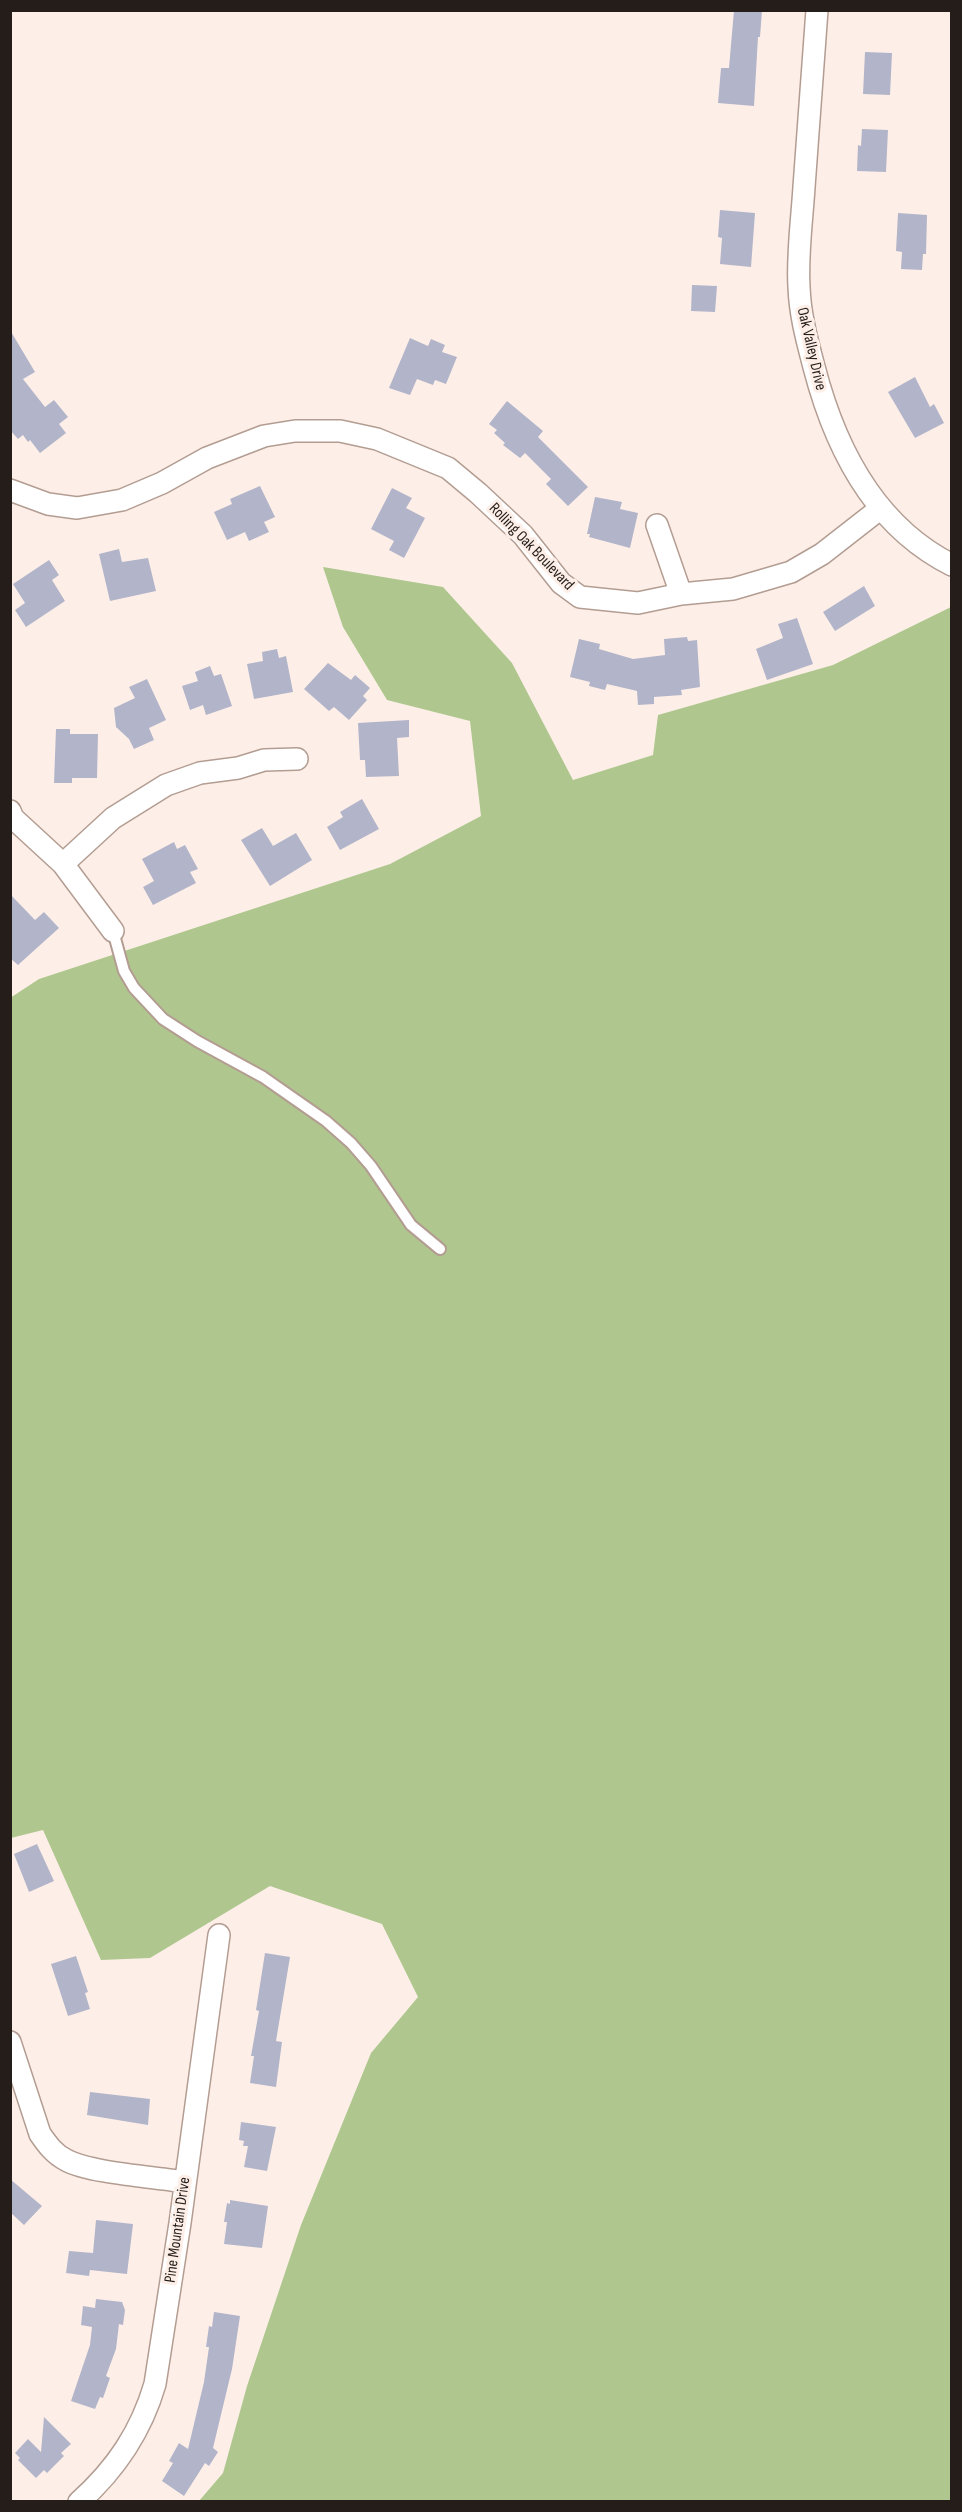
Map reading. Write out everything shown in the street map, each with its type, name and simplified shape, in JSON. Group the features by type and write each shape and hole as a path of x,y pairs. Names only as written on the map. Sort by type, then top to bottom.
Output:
{"street":[{"name":"Oak Valley Drive","path":"817,10 799,269 802,322 831,424 856,474 881,508 917,544 951,565"},
{"name":"Rolling Oak Boulevard","path":"10,490 48,504 77,508 122,500 162,483 207,458 264,436 295,431 340,431 377,439 448,468 523,535 561,583 580,597 638,603 681,594 733,590 791,572 822,554 881,508"},
{"path":"657,525 681,594"},
{"path":"63,864 113,818 166,785 200,773 238,768 264,760 297,759"},
{"path":"10,811 13,818 63,864 113,931"},
{"name":"Pine Mountain Drive","path":"79,2502 113,2468 128,2449 148,2407 155,2385 219,1935"},
{"path":"10,2042 40,2134 49,2147 63,2159 87,2168 185,2182"}],"lane":[{"path":"113,931 124,971 134,988 164,1018 197,1041 263,1077 326,1121 351,1143 371,1166 411,1225 440,1250"}],"green space":[{"path":"323,567 443,587 512,663 573,780 653,755 658,715 833,665 951,607 951,2501 199,2501 223,2473 247,2386 301,2225 371,2053 418,1997 382,1924 270,1886 150,1958 101,1960 43,1830 11,1838 10,998 39,979 390,864 481,816 470,721 387,700 343,627"}],"building":[{"path":"734,10 762,10 754,106 718,103 721,68 729,68"},
{"path":"865,52 892,53 890,95 863,94"},
{"path":"862,129 888,130 886,172 857,171 858,145 861,146"},
{"path":"720,210 755,213 751,267 720,264 722,238 718,237"},
{"path":"898,213 927,215 926,254 923,254 922,270 901,269 902,252 896,251"},
{"path":"692,285 717,286 715,312 691,311"},
{"path":"10,330 35,372 23,379 45,407 54,400 68,417 59,424 66,433 40,453 30,440 28,442 23,435 18,439 10,430"},
{"path":"410,338 428,346 431,339 445,345 442,352 457,357 446,384 435,380 433,385 417,379 410,395 389,388"},
{"path":"915,377 930,407 934,404 944,423 915,438 888,392"},
{"path":"507,401 543,431 538,437 588,487 568,506 546,484 551,479 525,453 520,458 503,445 505,443 494,433 497,430 489,424"},
{"path":"260,486 275,517 264,522 269,532 249,541 245,532 227,540 214,512 232,504 230,499"},
{"path":"392,488 412,498 406,508 425,518 404,558 389,550 394,541 371,529"},
{"path":"595,497 622,502 620,509 638,513 630,548 589,537 590,534 587,534"},
{"path":"119,549 122,562 148,558 156,591 110,601 99,554"},
{"path":"49,560 59,575 52,580 65,601 26,627 15,610 25,603 13,584"},
{"path":"864,586 875,606 835,631 823,612"},
{"path":"797,618 813,664 767,680 756,649 783,638 778,624"},
{"path":"687,637 688,641 697,640 700,687 681,690 682,695 654,697 654,704 638,705 637,691 607,684 605,690 589,686 590,682 570,677 579,639 600,644 599,649 633,659 665,655 664,639"},
{"path":"277,649 279,658 286,656 293,692 254,699 247,664 263,661 262,652"},
{"path":"328,663 351,680 355,675 370,688 363,696 367,700 349,720 334,707 329,711 304,689"},
{"path":"210,666 214,676 221,674 232,706 206,715 203,705 190,710 182,686 198,681 195,672"},
{"path":"147,679 166,720 149,728 154,740 134,749 129,739 116,727 114,708 135,698 129,687"},
{"path":"409,720 409,737 397,738 399,776 366,777 365,760 360,760 358,723"},
{"path":"56,729 70,729 70,734 98,734 97,778 72,778 72,783 54,783"},
{"path":"362,799 379,829 340,850 327,827 343,817 340,812"},
{"path":"262,828 273,846 296,833 312,860 270,886 241,840"},
{"path":"174,842 177,849 185,845 198,869 190,872 196,883 153,905 143,887 154,881 142,859"},
{"path":"10,894 35,920 44,912 59,928 18,965 10,958"},
{"path":"37,1844 54,1881 29,1892 14,1854"},
{"path":"265,1953 290,1957 276,2041 282,2042 276,2087 250,2083 254,2056 251,2056 259,2011 256,2010"},
{"path":"76,1956 88,1992 85,1993 90,2009 68,2016 51,1964"},
{"path":"90,2092 150,2099 148,2125 87,2115"},
{"path":"241,2122 276,2127 267,2171 244,2167 248,2146 243,2146 244,2141 239,2140"},
{"path":"10,2179 42,2206 24,2225 10,2212"},
{"path":"230,2200 268,2206 262,2248 224,2244 227,2222 224,2222 227,2203 230,2204"},
{"path":"96,2220 133,2224 127,2274 90,2270 89,2276 66,2273 69,2251 93,2253"},
{"path":"96,2299 122,2302 125,2310 123,2325 119,2324 116,2349 106,2376 110,2378 103,2398 100,2397 95,2409 71,2401 90,2345 92,2327 81,2325 83,2306 95,2308"},
{"path":"214,2312 240,2316 232,2369 213,2448 218,2452 209,2466 205,2463 184,2496 162,2481 173,2463 169,2461 179,2443 188,2449 204,2382 209,2347 206,2347 209,2326 212,2327"},
{"path":"44,2417 71,2444 61,2453 64,2456 47,2473 44,2470 36,2478 18,2460 20,2458 15,2453 28,2439 41,2452"}]}
